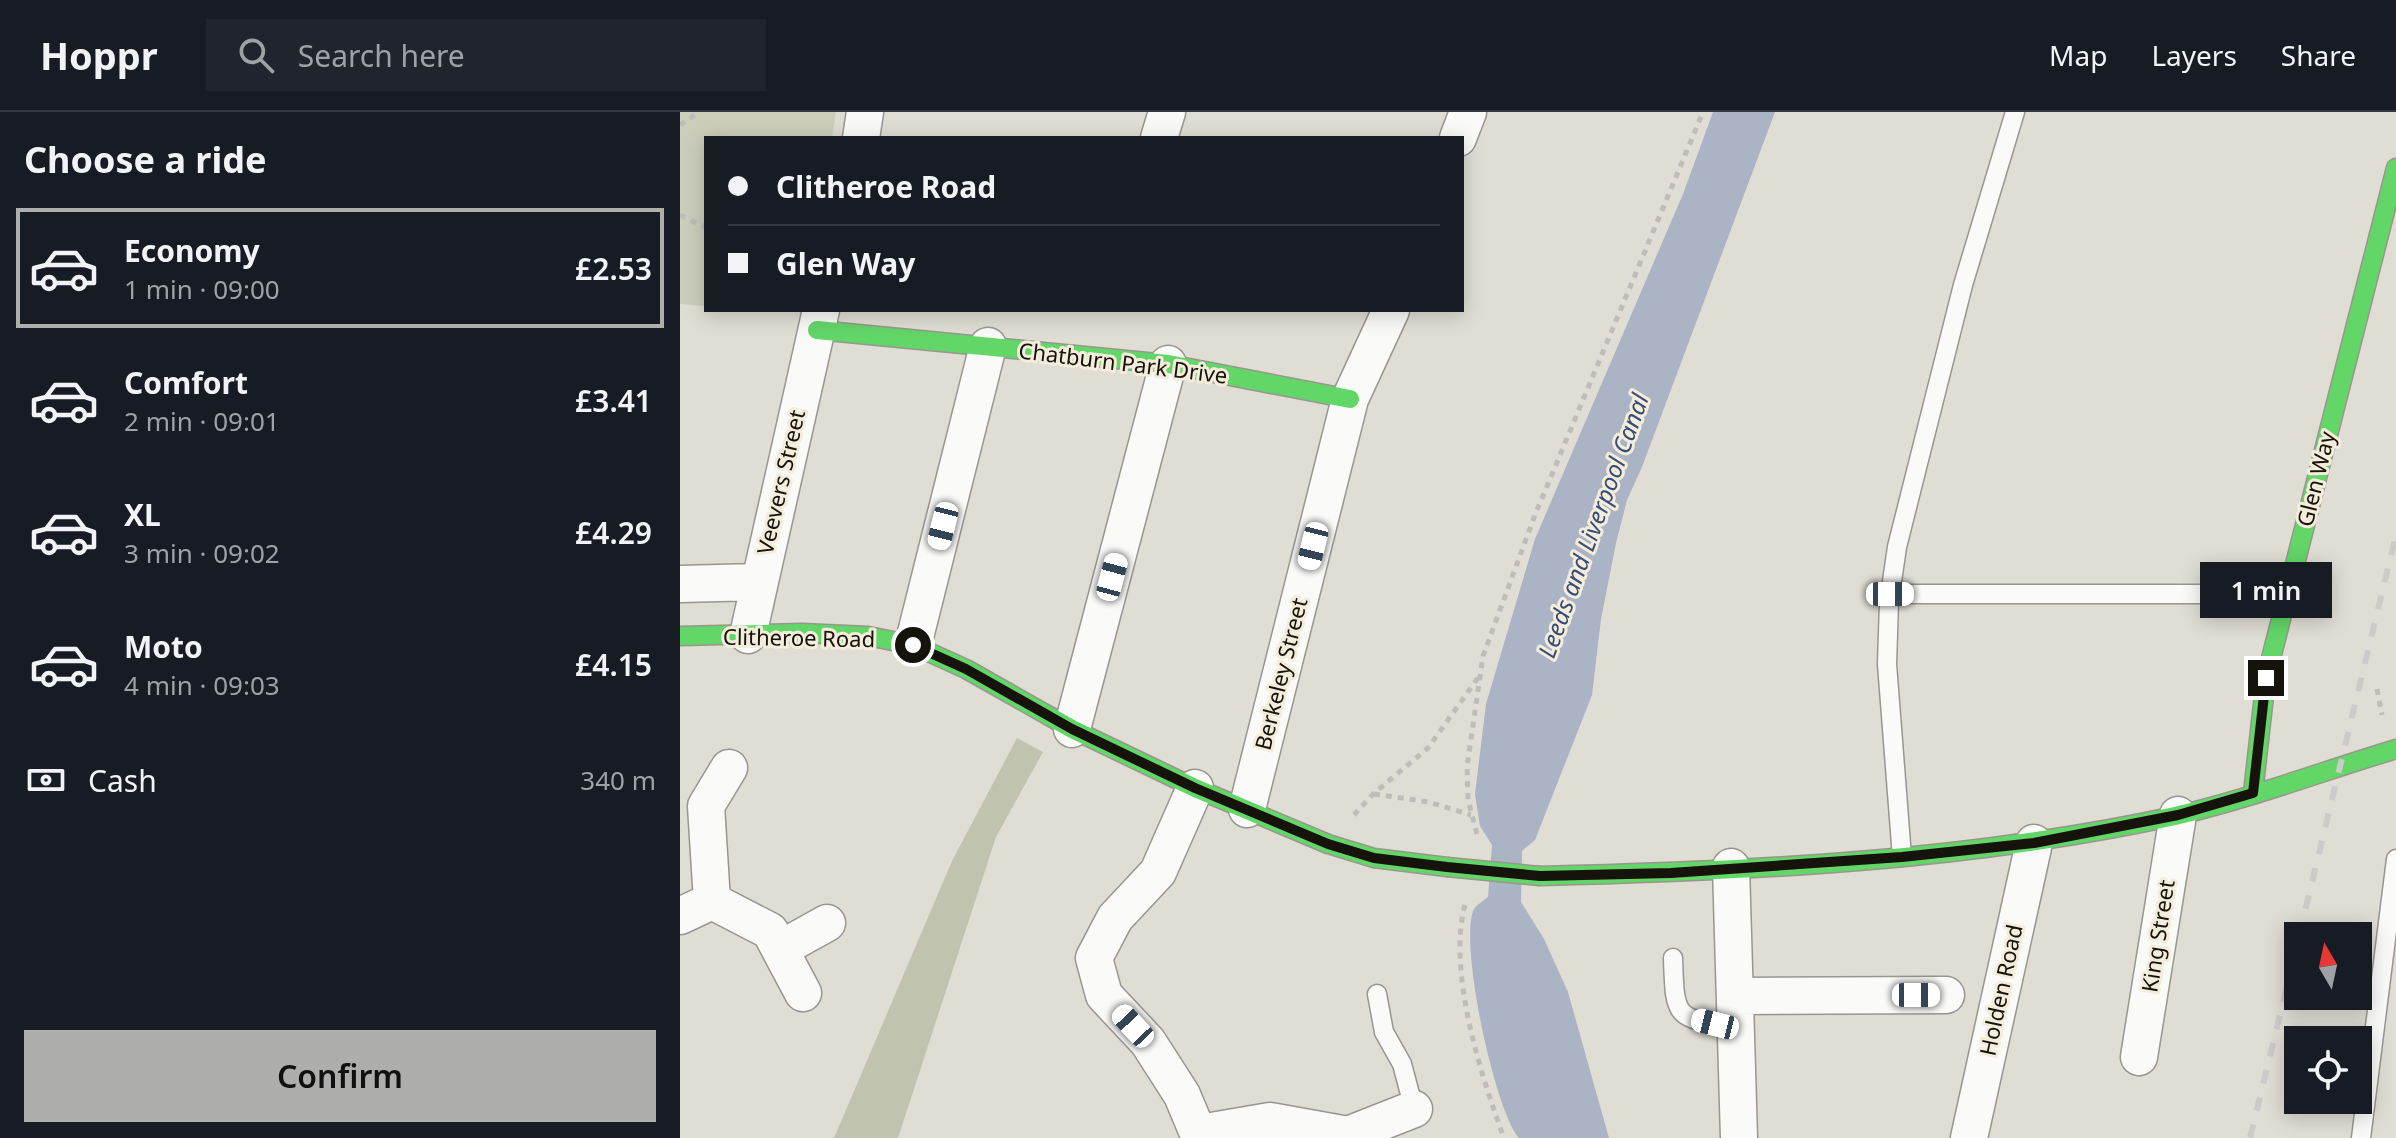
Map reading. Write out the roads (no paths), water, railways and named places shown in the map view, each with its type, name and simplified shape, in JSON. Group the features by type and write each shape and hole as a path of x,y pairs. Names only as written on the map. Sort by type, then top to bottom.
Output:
{"main road":[{"name":"Glen Way","path":"2253,793 2266,678 2396,168"},
{"name":"Chatburn Park Drive","path":"819,320 988,346 1168,364 1350,399"},
{"name":"Clitheroe Road","path":"680,636 868,636 913,645 966,669 1072,729 1195,788 1328,844 1374,858 1540,876 1671,873 1902,857 2034,843 2178,815 2396,749"}],"street":[{"path":"861,136 865,112"},
{"path":"1160,136 1167,112"},
{"path":"1459,136 1468,112"},
{"path":"1350,399 1390,312"},
{"name":"Veevers Street","path":"748,635 757,582 819,320"},
{"path":"913,645 988,346"},
{"path":"1072,729 1168,364"},
{"name":"Berkeley Street","path":"1247,809 1350,399"},
{"path":"680,584 757,582"},
{"path":"729,768 706,806 696,908 770,931 782,948 803,993"},
{"path":"1195,788 1158,872 1115,918 1094,958 1104,995 1148,1042 1200,1136 1270,1121 1348,1135 1414,1109"},
{"name":"King Street","path":"2139,1057 2178,815"},
{"name":"Holden Road","path":"1969,1138 2034,843"},
{"path":"1731,867 1739,1138"},
{"path":"782,948 827,923"},
{"path":"1735,1012 1946,995"}],"lane":[{"path":"1902,857 1887,664 1890,594 1897,547 1963,285 2015,112"},
{"path":"1890,594 2287,594"},
{"path":"2361,1138 2396,859"},
{"path":"1673,958 1674,1004 1685,1016 1735,1012"},
{"path":"1377,994 1384,1032 1402,1064 1414,1109"}],"water":[{"name":"Leeds and Liverpool Canal","path":"1713,112 1775,112 1627,500 1601,619 1592,695 1535,840 1522,851 1521,902 1544,939 1568,992 1609,1138 1519,1138 1510,1122 1490,1063 1471,955 1470,927 1474,909 1488,897 1492,845 1480,826 1475,794 1486,704 1535,539 1683,194"}],"railway":[{"path":"2302,922 2396,535"},
{"path":"2250,1138 2284,998"}]}
